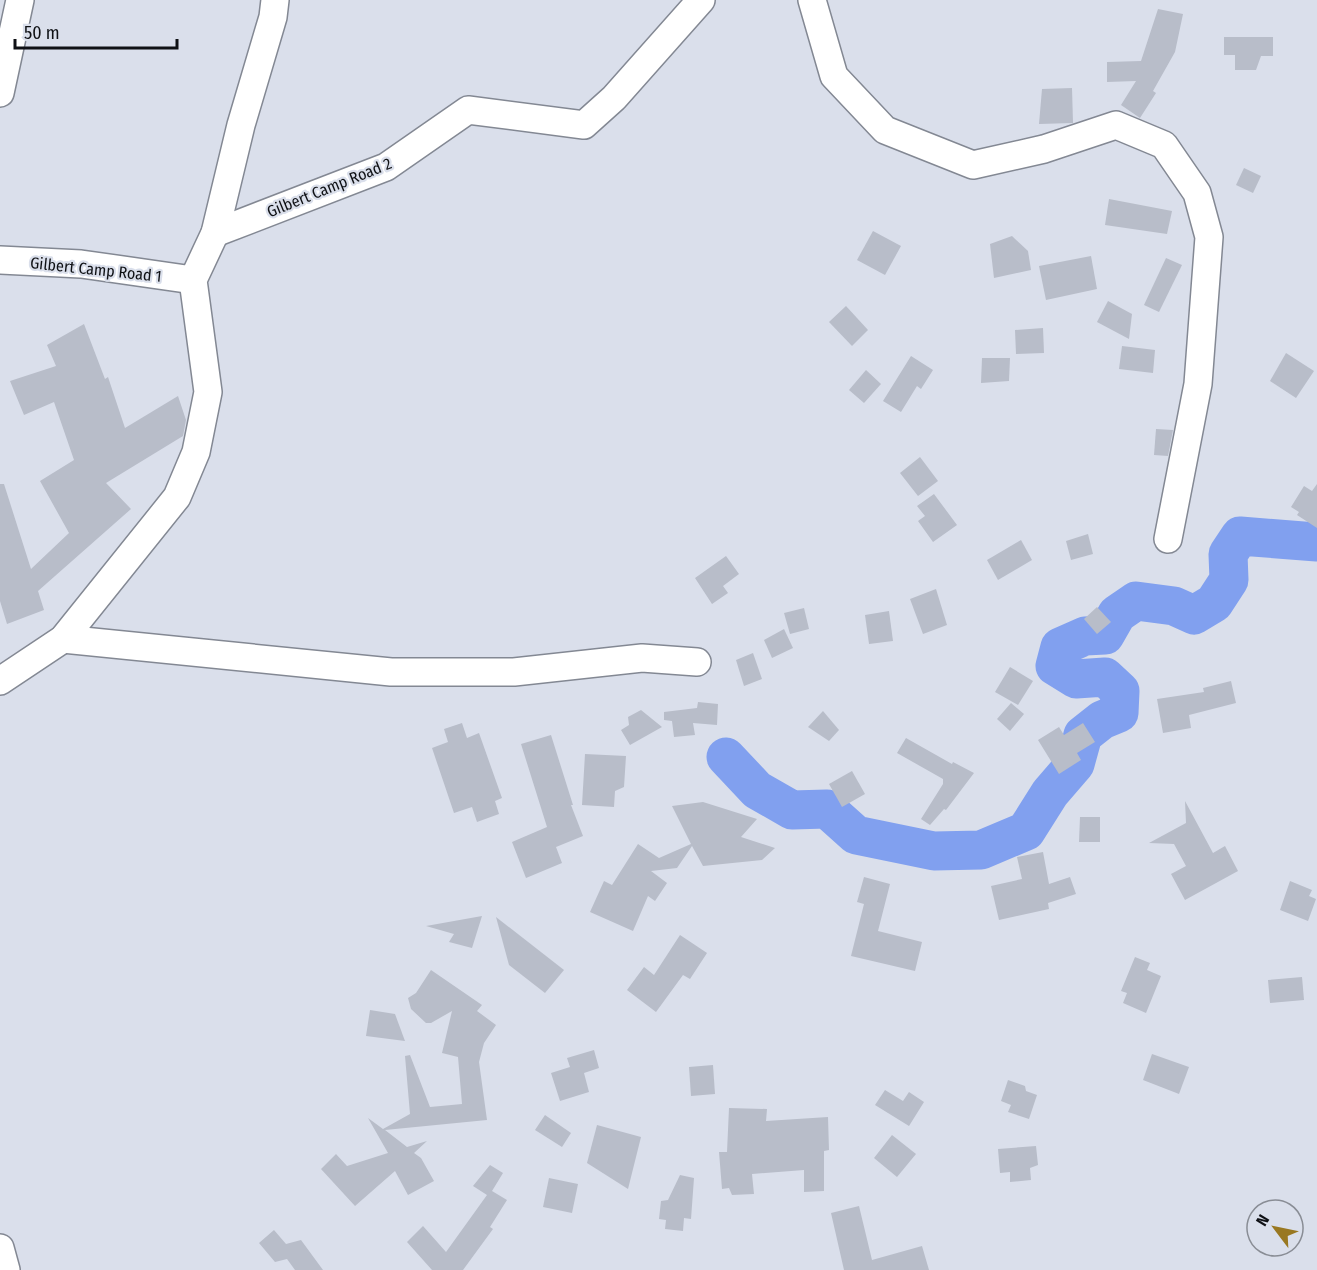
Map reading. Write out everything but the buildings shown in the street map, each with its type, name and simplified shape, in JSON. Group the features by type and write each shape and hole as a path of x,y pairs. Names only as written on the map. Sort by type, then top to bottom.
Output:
{"street":[{"path":"0,93 20,0"},
{"path":"0,681 63,639 177,497 196,452 208,392 193,280 215,233 240,125 273,17 275,0"},
{"name":"Gilbert Camp Road 2","path":"215,233 386,167 468,110 584,125 614,98 701,0"},
{"path":"812,0 834,76 885,130 973,165 1044,149 1116,124 1164,145 1197,193 1209,237 1198,384 1168,539"},
{"name":"Gilbert Camp Road 1","path":"0,260 81,264 193,280"},
{"path":"63,639 391,672 514,672 642,658 698,662"},
{"path":"0,1248 6,1270"}],"waterway":[{"path":"726,757 757,790 792,810 827,809 856,835 934,851 981,850 1026,831 1050,793 1075,764 1083,735 1102,720 1119,713 1120,691 1105,677 1076,679 1055,666 1060,647 1085,636 1105,635 1117,614 1136,601 1174,606 1194,615 1214,603 1229,580 1228,554 1240,536 1317,542"}]}
